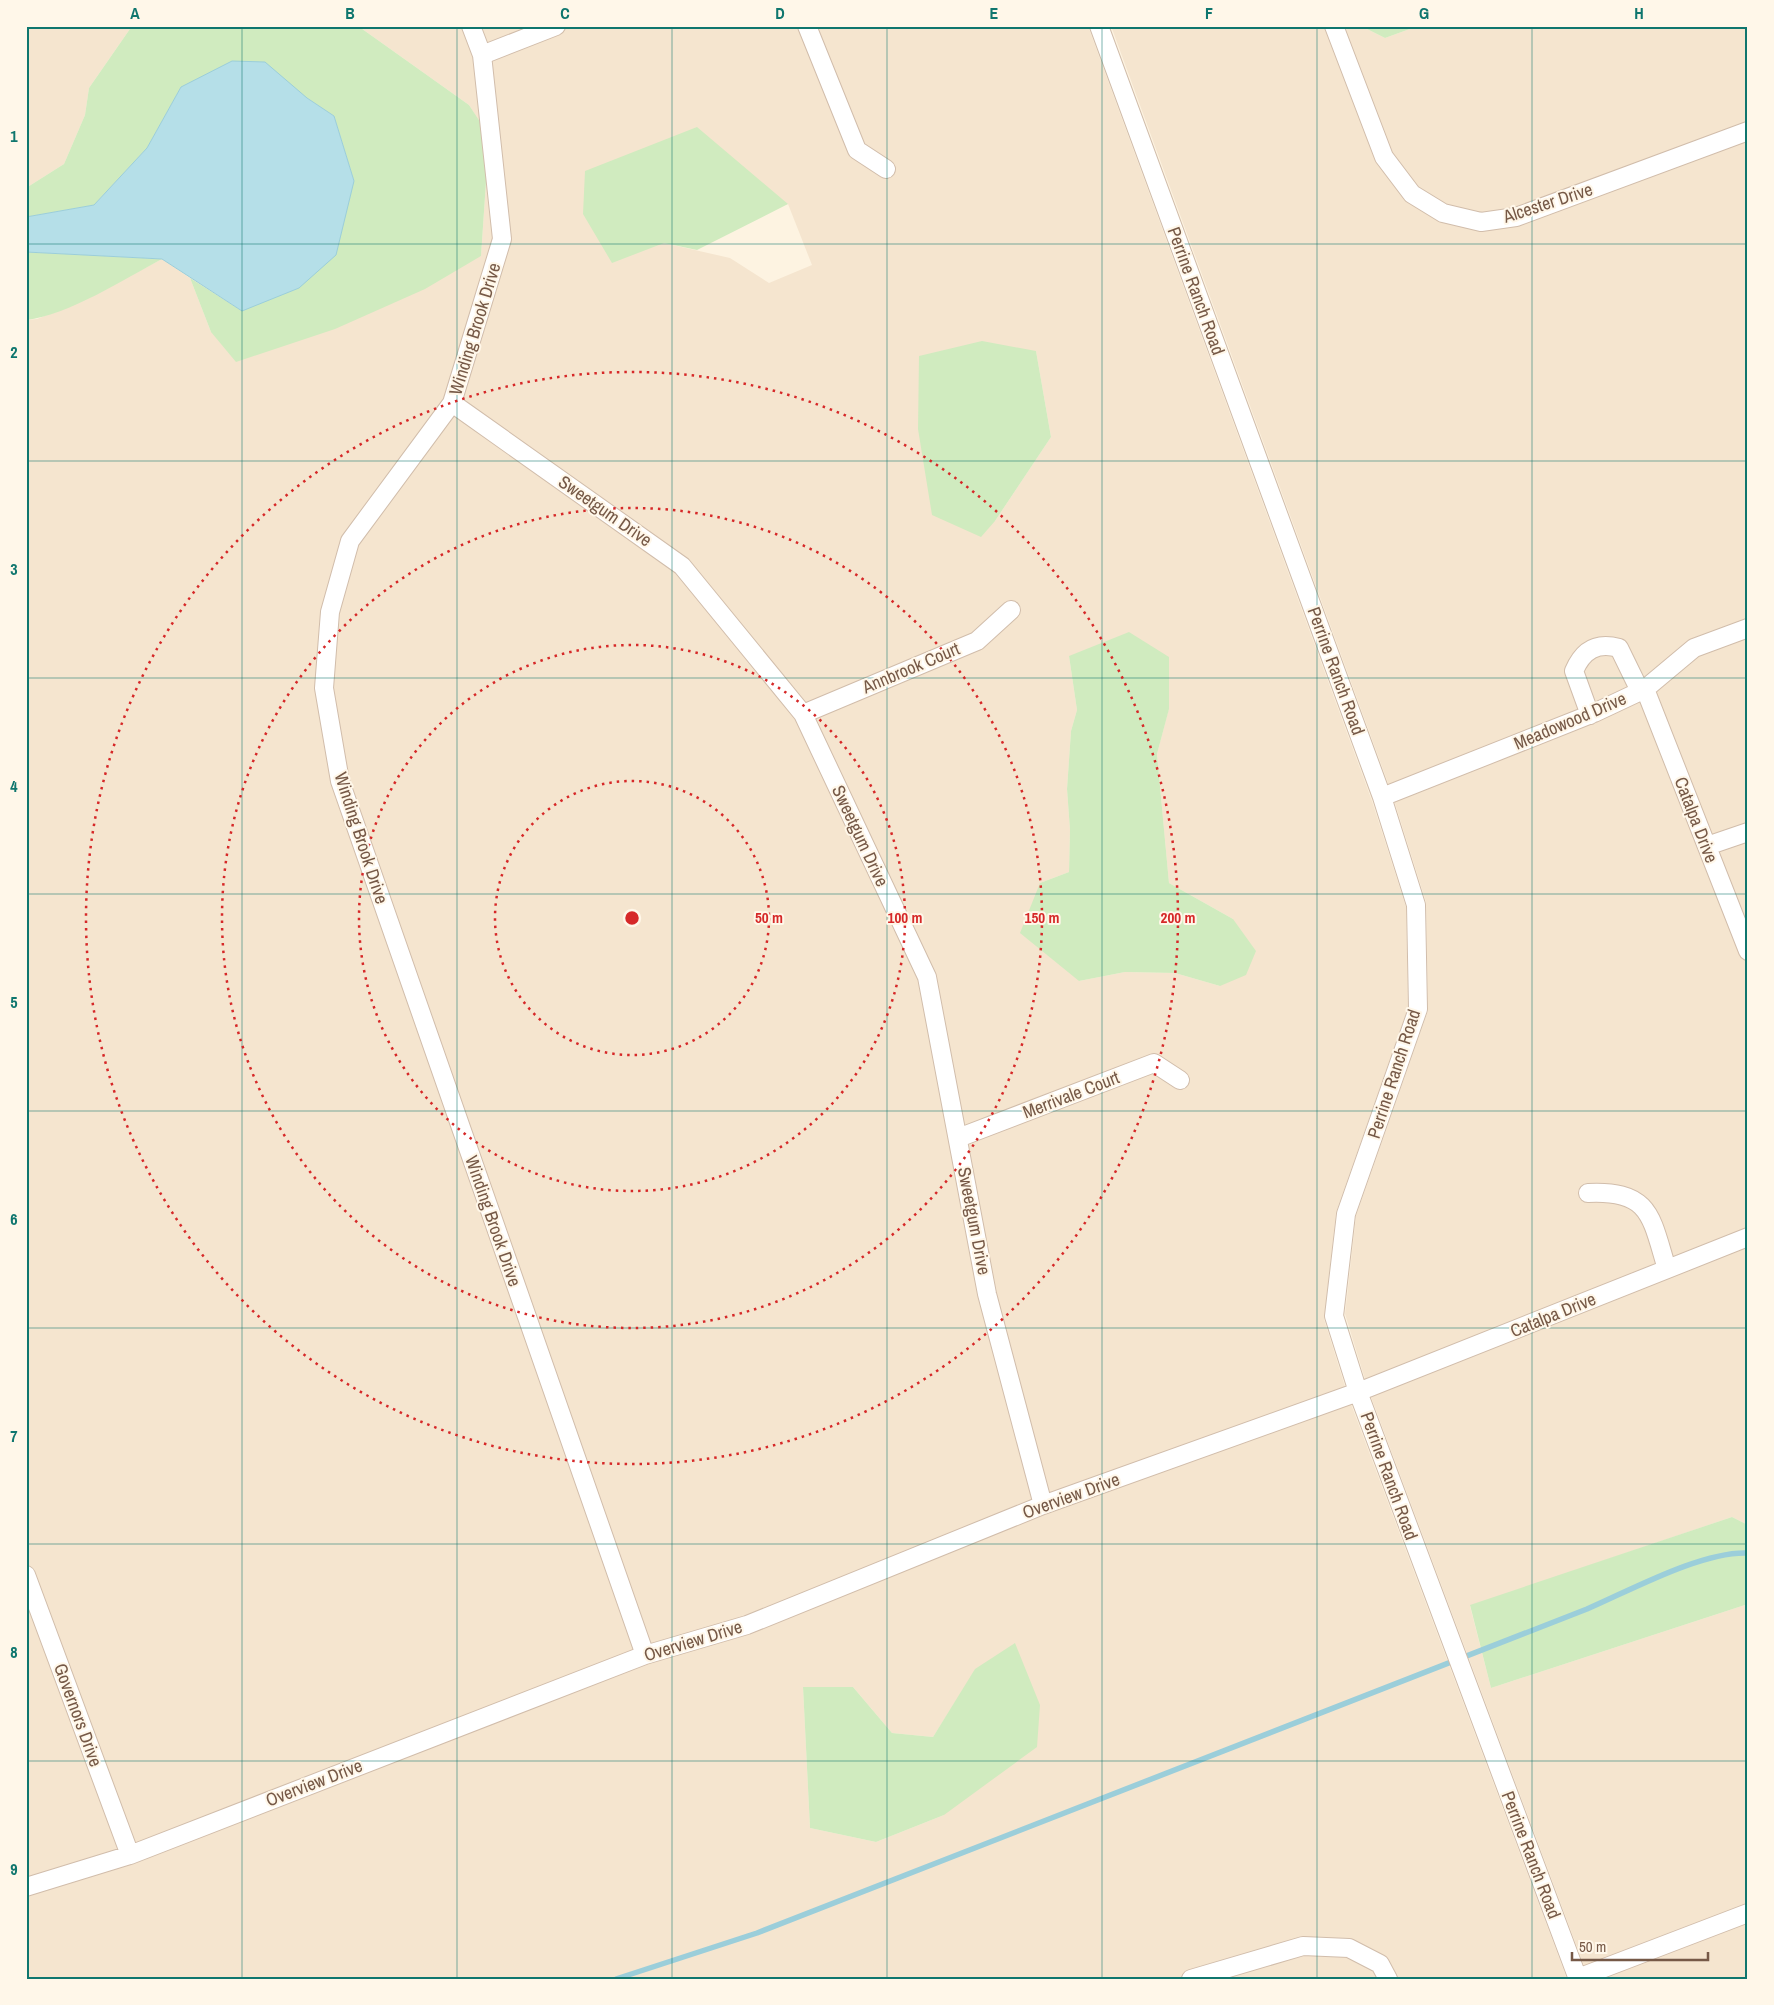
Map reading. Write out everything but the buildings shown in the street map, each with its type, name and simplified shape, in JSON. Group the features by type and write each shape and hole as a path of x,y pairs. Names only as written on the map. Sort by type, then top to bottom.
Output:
{"street":[{"name":"Winding Brook Drive","path":"470,26 482,54 502,239 452,403 350,541 330,612 324,688 340,781 645,1655"},
{"path":"482,54 556,26"},
{"path":"807,26 857,150 886,169"},
{"name":"Perrine Ranch Road","path":"1099,26 1382,797 1416,905 1418,1008 1346,1214 1334,1316 1358,1392 1578,1979"},
{"name":"Alcester Drive","path":"1334,26 1384,157 1412,194 1443,213 1481,222 1516,218 1748,131"},
{"name":"Sweetgum Drive","path":"452,403 682,566 803,714 927,977 987,1294 1044,1505"},
{"name":"Annbrook Court","path":"803,714 977,641 1011,610"},
{"name":"Meadowood Drive","path":"1382,797 1590,715 1642,690 1694,648 1748,628"},
{"name":"Catalpa Drive","path":"1590,715 1574,671 1579,659 1587,651 1608,645 1619,648 1642,690 1706,846 1743,927 1748,951"},
{"path":"1706,846 1748,832"},
{"name":"Merrivale Court","path":"958,1138 1154,1063 1180,1080"},
{"path":"1588,1193 1613,1192 1628,1196 1642,1205 1654,1228 1667,1269"},
{"name":"Catalpa Drive","path":"1358,1392 1748,1237"},
{"name":"Overview Drive","path":"26,1887 130,1855 645,1655 747,1625 1044,1505 1358,1392"},
{"name":"Governors Drive","path":"26,1574 130,1855"},
{"path":"1578,1979 1748,1913"},
{"path":"1191,1979 1303,1946 1349,1948 1380,1964 1388,1979"}],"shaded area":[{"path":"26,26 132,26 89,88 85,115 64,164 26,188"},
{"path":"358,26 1088,26 1372,801 1406,907 1408,1008 1336,1212 1324,1319 1348,1396 1567,1979 26,1979 26,320 37,319 88,298 162,259 190,278 211,332 481,256 486,182 495,146 469,105","holes":["788,204 812,265 769,283 730,258 664,243","1036,351 1051,437 995,521","1069,656 1169,708 1157,754 1169,883 1233,919 1220,986 1175,973 1125,972 1079,981 1040,883 1069,872 1070,830 1067,789 1071,731 1077,710","976,1669 944,1815 876,1842 810,1828 803,1687 853,1687 892,1733 933,1737"]},
{"path":"1111,26 1361,26 1385,38 1418,26 1748,26 1748,1525 1732,1517 1470,1606 1491,1688 1748,1604 1748,1979 1589,1979 1368,1389 1345,1314 1356,1216 1428,1011 1426,902 1392,794"}],"green space":[{"path":"132,26 358,26 469,105 496,146 486,182 481,256 425,289 335,329 236,362 211,332 190,278 242,311 354,181 334,116 307,98 181,87 147,148 94,205 26,217 26,188 64,164 85,115 89,88"},
{"path":"1361,26 1418,26 1385,38"},
{"path":"697,127 788,204 697,250 664,243 612,263 583,214 585,171"},
{"path":"26,252 162,259 78,304 43,317 26,320"},
{"path":"982,341 1036,351 1051,437 995,521 981,537 932,515 918,429 919,356"},
{"path":"1129,632 1169,657 1169,709 1157,754 1169,883 1233,919 1256,951 1246,975 1220,986 1175,973 1125,972 1079,981 1020,933 1040,883 1069,872 1070,830 1067,789 1071,731 1077,710 1069,656"},
{"path":"1732,1517 1748,1525 1748,1604 1491,1688 1470,1605"},
{"path":"1015,1643 1040,1705 1037,1747 944,1815 876,1842 810,1828 803,1687 853,1687 892,1733 933,1737 975,1669"}],"water":[{"path":"232,61 265,62 307,98 334,116 354,181 336,255 299,288 242,311 162,259 26,252 26,217 94,205 147,148 181,87"}],"waterway":[{"path":"616,1979 757,1933 1587,1609 1645,1582 1688,1565 1710,1558 1748,1553"}]}
